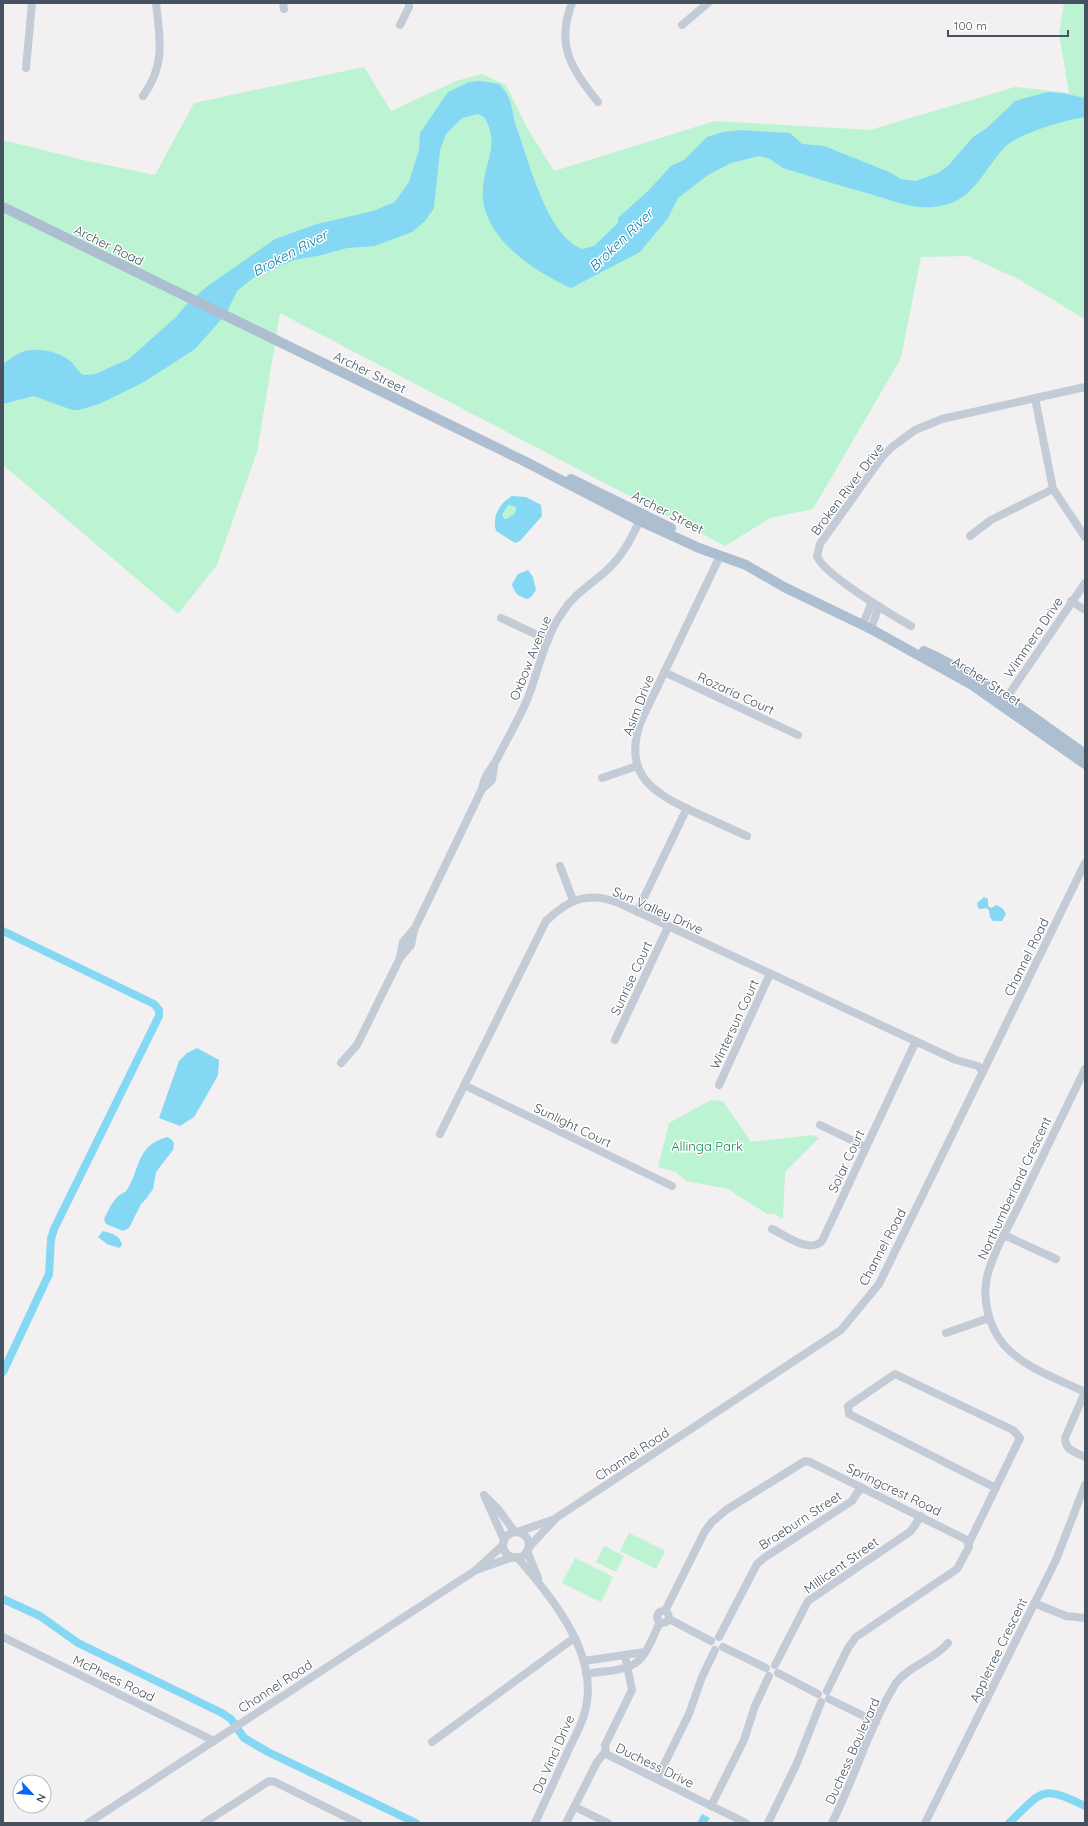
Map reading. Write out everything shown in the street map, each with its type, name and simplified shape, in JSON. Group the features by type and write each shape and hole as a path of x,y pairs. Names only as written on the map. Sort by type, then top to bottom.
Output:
{"main road":[{"name":"Archer Road","path":"3,207 204,305"},
{"name":"Archer Street","path":"204,305 257,332 642,517 699,548 719,555 744,571 784,587 955,670 1004,701 1052,736 1085,764"},
{"name":"Archer Street","path":"1052,736 1085,754"}],"street":[{"path":"26,68 32,3"},
{"path":"143,96 153,83 159,63 160,43 156,3"},
{"path":"400,25 409,7 409,3"},
{"path":"572,3 566,22 566,52 574,69 598,102"},
{"path":"682,25 708,3"},
{"name":"Broken River Drive","path":"875,604 822,564 817,552 822,541 874,468 892,447 916,430 929,424 1085,387"},
{"path":"1035,398 1053,489 1085,537"},
{"path":"970,536 991,520 1053,489"},
{"name":"Oxbow Avenue","path":"341,1063 357,1045 400,958 411,945 414,930 482,789 492,780 494,765 528,696 548,640 562,613 577,595 606,571 621,555 642,517"},
{"name":"Asim Drive","path":"719,555 635,737 637,766 650,786 666,799 747,836"},
{"name":"Wimmera Drive","path":"1004,701 1071,601 1085,583"},
{"path":"1071,601 1085,610"},
{"path":"867,626 875,604 910,626"},
{"path":"501,618 548,640"},
{"name":"Rozaria Court","path":"664,672 798,735"},
{"path":"602,778 637,766"},
{"path":"637,912 687,808"},
{"name":"Channel Road","path":"516,1532 556,1518 841,1330 879,1284 1085,863"},
{"path":"560,866 573,900"},
{"name":"Sun Valley Drive","path":"440,1134 546,921 560,907 573,900 597,898 610,900 916,1041 956,1060 975,1072 983,1072"},
{"name":"Sunrise Court","path":"615,1040 668,927"},
{"name":"Wintersun Court","path":"719,1084 770,974"},
{"name":"Solar Court","path":"772,1229 804,1245 812,1246 819,1244 825,1237 916,1041"},
{"name":"Northumberland Crescent","path":"1085,1069 1004,1235 987,1277 986,1295 989,1318 998,1336 1014,1355 1030,1365 1085,1392"},
{"name":"Sunlight Court","path":"464,1085 672,1186"},
{"path":"820,1125 866,1147"},
{"path":"1004,1235 1056,1259"},
{"path":"946,1333 989,1318"},
{"path":"829,1699 829,1694 827,1691 848,1648 856,1637 957,1569 967,1553 969,1543 996,1488 1020,1438 1013,1430 895,1374 848,1406 849,1414 996,1488"},
{"path":"1085,1392 1064,1438 1068,1449 1085,1457"},
{"name":"Springcrest Road","path":"665,1611 705,1531 712,1522 726,1510 805,1461 810,1462 921,1516 963,1537 969,1543"},
{"name":"Appletree Crescent","path":"925,1823 1056,1560 1085,1485"},
{"name":"Braeburn Street","path":"720,1638 757,1564 852,1501 861,1487"},
{"path":"504,1543 484,1495 498,1509 516,1532"},
{"name":"Millicent Street","path":"775,1665 808,1601 911,1531 921,1516"},
{"name":"Channel Road","path":"528,1549 556,1518"},
{"path":"516,1532 521,1533 527,1538 528,1549 515,1557 504,1551 504,1543 507,1535 516,1532"},
{"name":"Channel Road","path":"88,1823 476,1570 504,1543"},
{"name":"Da Vinci Drive","path":"528,1549 541,1586"},
{"name":"Channel Road","path":"476,1570 515,1557"},
{"name":"Da Vinci Drive","path":"515,1557 541,1586 574,1638 581,1650 586,1674 587,1693 583,1717 535,1823"},
{"path":"1034,1603 1066,1616 1085,1618"},
{"path":"586,1674 627,1667 637,1662 645,1652 660,1622 657,1615 659,1612 665,1611 669,1615 669,1619 711,1641"},
{"path":"660,1622 664,1623 669,1619"},
{"name":"McPhees Road","path":"3,1637 214,1741"},
{"path":"432,1742 574,1638"},
{"path":"711,1641 714,1638 720,1638 723,1640 723,1647"},
{"path":"711,1641 711,1646 714,1650"},
{"name":"Duchess Boulevard","path":"832,1823 847,1793 861,1753 898,1680 948,1643"},
{"path":"714,1650 720,1650 723,1647"},
{"path":"723,1647 766,1668"},
{"path":"656,1779 689,1714 702,1677 714,1650"},
{"path":"584,1661 645,1652"},
{"name":"Duchess Drive","path":"625,1656 632,1690 605,1745 605,1752 607,1755 746,1823"},
{"path":"766,1668 769,1665 775,1665 778,1668 778,1673"},
{"path":"766,1668 766,1674 769,1676"},
{"path":"769,1676 775,1676 778,1673"},
{"path":"778,1673 818,1694"},
{"path":"711,1806 744,1740 755,1706 769,1676"},
{"path":"818,1694 822,1690 827,1691"},
{"path":"818,1694 818,1699 821,1702"},
{"path":"829,1699 876,1722"},
{"path":"821,1702 826,1702 829,1699"},
{"path":"768,1823 797,1763 821,1702"},
{"path":"566,1823 597,1762 605,1752"},
{"path":"204,1823 269,1781 275,1782 358,1823"},
{"path":"574,1807 608,1823"}],"green space":[{"path":"1064,3 1085,3 1085,319 1020,280 968,256 921,257 901,358 813,509 770,518 725,546 280,313 257,452 217,565 178,614 3,465 3,140 83,160 155,175 194,103 364,67 391,111 456,81 482,74 506,85 527,128 554,171 715,121 870,130 1015,87 1069,93 1059,34"},
{"path":"508,505 516,507 515,513 507,519 504,519 502,515"},
{"name":"Allinga Park","path":"711,1100 723,1101 751,1142 812,1135 819,1138 785,1172 783,1219 775,1214 767,1214 728,1189 686,1181 676,1172 658,1167 669,1123"},
{"path":"629,1533 665,1551 656,1569 620,1551"},
{"path":"604,1546 624,1556 616,1572 596,1562"},
{"path":"575,1558 613,1577 601,1602 562,1583"}],"water":[{"name":"Broken River","path":"480,81 499,84 504,89 511,104 516,126 533,176 549,214 559,230 570,242 583,249 594,246 618,223 618,218 648,191 671,166 684,160 707,137 723,132 740,130 790,133 802,144 824,146 889,172 901,179 916,181 938,173 948,166 973,137 987,128 1015,101 1047,92 1062,93 1085,98 1085,117 1044,128 1012,141 997,156 976,185 968,193 958,200 946,205 932,207 916,207 893,201 783,168 770,159 759,156 731,163 708,175 678,198 668,218 640,252 571,288 556,281 525,261 499,236 489,221 484,204 483,187 492,143 489,126 484,117 478,114 462,118 446,134 440,150 434,208 425,221 412,232 375,246 347,248 322,255 294,260 253,278 237,291 226,314 195,349 144,382 99,404 79,410 72,410 34,396 3,404 3,364 19,353 33,350 52,352 69,360 84,375 95,374 129,359 177,316 185,306 205,288 275,239 317,224 373,211 395,202 409,182 419,150 420,133 448,92 469,82"},
{"path":"512,496 526,497 541,505 542,516 520,541 515,543 496,531 495,526 496,515 500,507","holes":["508,505 516,507 515,513 507,519 504,519 502,515"]},
{"path":"528,570 533,577 536,590 528,599 517,594 512,584 518,574"},
{"path":"984,897 988,899 988,906 991,908 997,905 1003,909 1006,914 1002,921 993,921 990,917 989,910 986,908 978,908 977,903"},
{"path":"197,1048 219,1060 218,1075 194,1117 180,1126 159,1118 179,1061 187,1053"},
{"path":"167,1137 174,1143 173,1150 156,1172 153,1189 141,1204 129,1228 123,1231 106,1224 104,1219 108,1210 117,1197 127,1190 144,1152 157,1141"},
{"path":"103,1231 118,1237 122,1245 119,1248 107,1244 98,1237"},
{"path":"702,1814 710,1818 707,1823 697,1823"}],"waterway":[{"path":"3,931 154,1004 159,1010 159,1016 54,1229 51,1239 49,1274 3,1372"},
{"path":"3,1599 40,1616 78,1643 222,1713 231,1719 244,1738 268,1752 416,1823"},
{"path":"1009,1823 1036,1798 1043,1794 1050,1793 1059,1795 1085,1806"}]}
